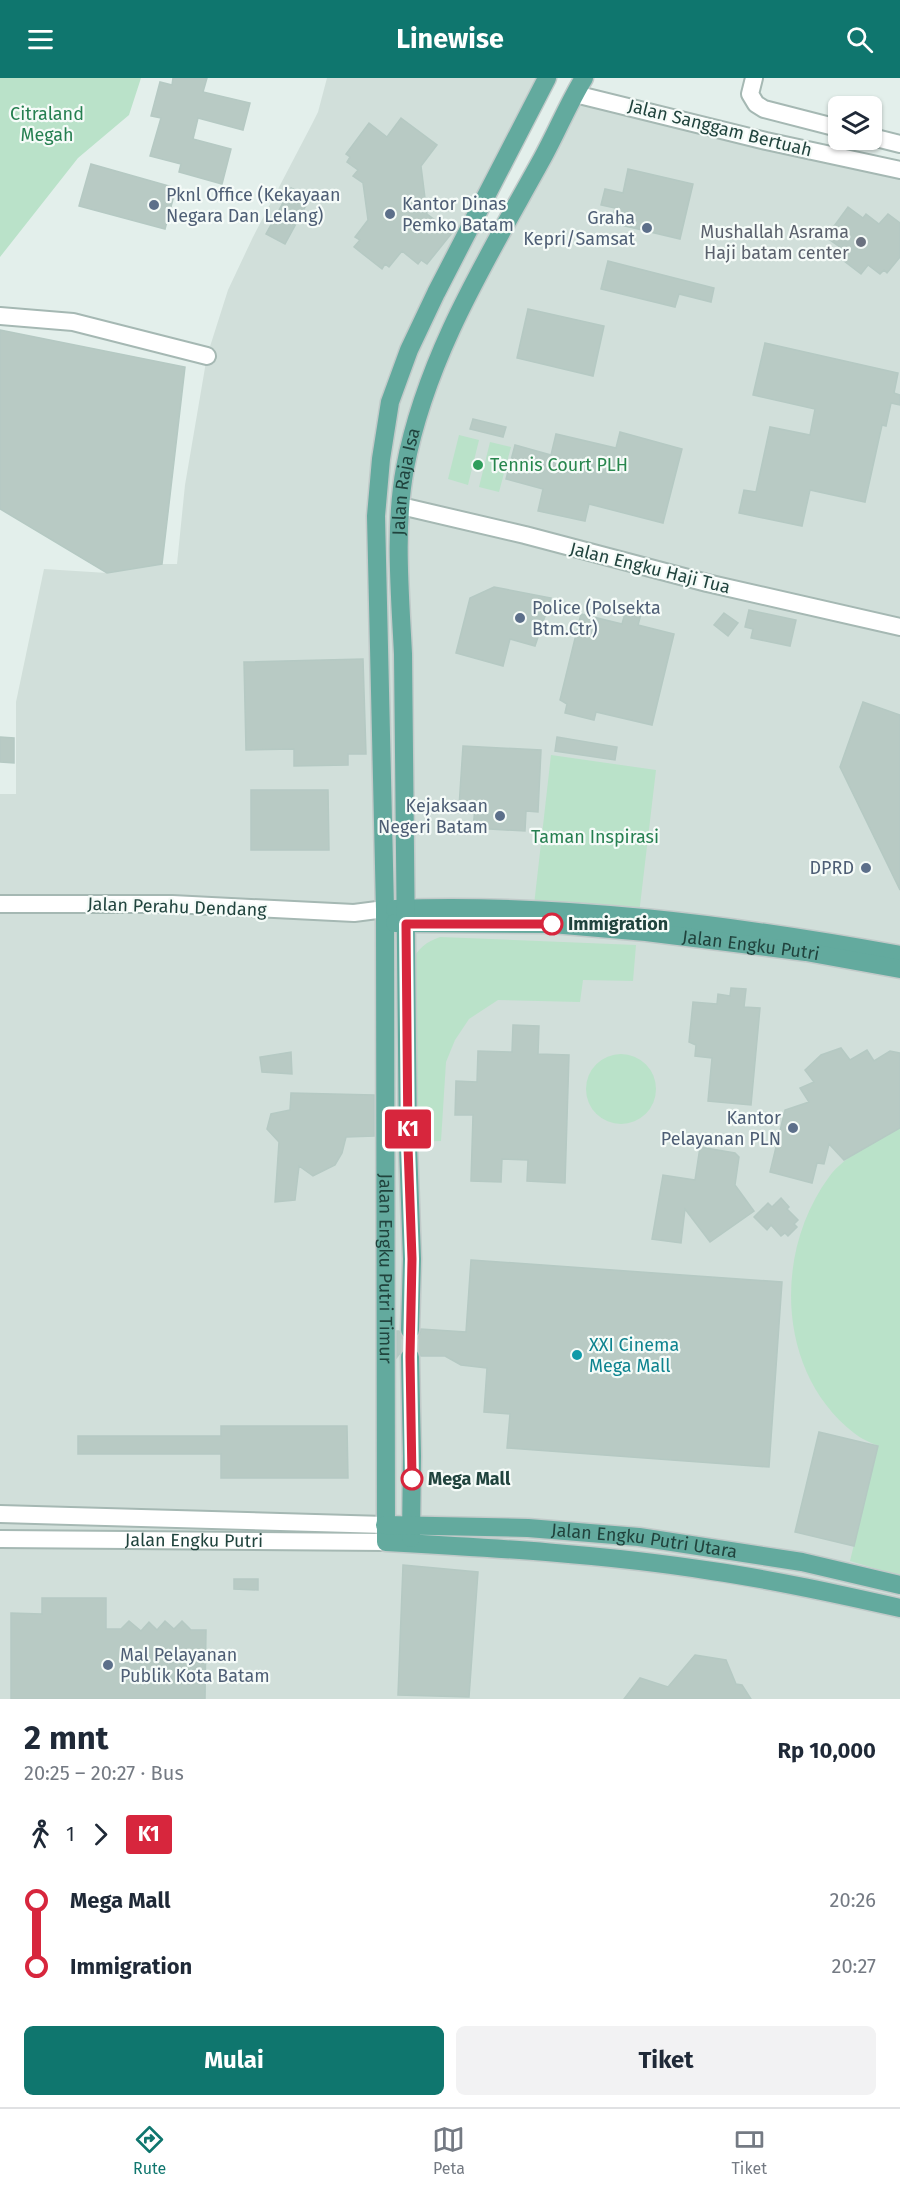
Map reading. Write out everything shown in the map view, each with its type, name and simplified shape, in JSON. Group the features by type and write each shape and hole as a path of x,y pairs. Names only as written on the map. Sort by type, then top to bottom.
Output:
{"main road":[{"name":"Jalan Raja Isa","path":"384,916 376,516 381,459 390,402 409,350 436,293 548,78"},
{"name":"Jalan Raja Isa","path":"406,916 403,654 399,573 401,506 405,469 425,392 458,317 501,231 544,156 579,86"},
{"path":"476,217 501,231"},
{"name":"Jalan Engku Putri","path":"384,916 574,912 692,923 813,939 900,955"},
{"name":"Jalan Engku Putri Timur","path":"384,916 385,1534"},
{"name":"Jalan Engku Putri","path":"406,916 552,924 725,941 900,969"},
{"name":"Jalan Engku Putri Timur","path":"406,916 408,1146 412,1259 410,1330"},
{"name":"Jalan Engku Putri Timur","path":"410,1357 411,1535"},
{"name":"Jalan Engku Putri Utara","path":"385,1534 411,1535 528,1528 639,1538 802,1562 900,1586"},
{"name":"Jalan Engku Putri Utara","path":"411,1535 491,1548 640,1561 701,1569 795,1585 900,1608"}],"street":[{"path":"754,78 750,94 756,104 764,109 828,125"},
{"name":"Jalan Sanggam Bertuah","path":"579,86 766,141 900,170"},
{"path":"882,139 900,144"},
{"path":"0,316 73,322 207,356"},
{"name":"Jalan Engku Haji Tua","path":"401,506 525,535 707,583 900,627"},
{"name":"Jalan Perahu Dendang","path":"0,904 172,904 384,916"},
{"path":"0,1514 385,1534"},
{"name":"Jalan Engku Putri","path":"0,1539 385,1534"}],"shaded area":[{"path":"327,78 547,78 476,217 501,231 575,94 900,170 900,1699 0,1699 0,794 16,794 16,702 44,569 107,573 162,564 177,564 185,485 207,356 228,290 318,112"}],"green space":[{"name":"Citraland Megah","path":"0,78 141,78 129,115 78,158 0,257"},
{"path":"459,435 479,440 468,485 448,479"},
{"path":"490,442 511,447 499,492 479,487"},
{"name":"Taman Inspirasi","path":"551,755 656,770 639,914 534,905"},
{"path":"440,937 636,945 633,981 583,980 580,1002 498,1000 469,1019 455,1040 446,1062 441,1141 411,1142 411,961 423,946"},
{"path":"614,1054 628,1054 641,1060 650,1069 656,1082 654,1102 646,1114 628,1124 614,1124 601,1118 592,1109 586,1096 586,1082 592,1069 601,1060"},
{"path":"900,1128 900,1576 850,1561 878,1446 857,1435 829,1408 810,1378 797,1346 792,1311 792,1276 798,1241 811,1207 829,1177 862,1149"}],"building":[{"path":"173,78 207,78 203,92 250,103 243,130 198,118 193,139 231,149 222,184 179,172 181,164 150,156 161,118 151,116 160,82 172,85"},
{"name":"Kantor Dinas Pemko Batam","path":"401,118 437,145 421,166 427,214 452,233 427,264 421,260 418,264 402,251 389,267 385,264 382,269 354,247 360,240 355,237 368,220 363,183 353,176 358,170 347,162 350,157 346,154 369,123 387,137"},
{"name":"Pknl Office (Kekayaan Negara Dan Lelang)","path":"91,164 176,188 165,229 79,206"},
{"path":"628,169 693,184 680,239 612,223 615,208 601,205 605,189 623,193"},
{"path":"291,188 310,198 285,244 266,234"},
{"path":"848,207 863,218 866,214 879,224 888,214 900,223 900,257 887,273 884,270 880,274 868,265 861,274 840,258 841,248 826,237"},
{"path":"608,261 714,288 711,302 679,294 675,307 601,289"},
{"path":"528,309 604,326 593,376 517,358"},
{"path":"0,330 185,367 162,564 107,573 0,509"},
{"path":"765,343 898,373 894,393 900,395 900,405 891,403 886,426 882,425 865,502 810,490 802,526 739,513 744,490 756,492 770,427 810,435 815,409 753,395"},
{"path":"473,419 506,427 503,437 470,429"},
{"path":"620,432 682,449 663,523 589,504 585,521 538,511 543,489 506,479 515,445 551,455 556,434 616,448"},
{"path":"494,587 551,598 535,646 510,639 503,666 456,653 470,598"},
{"path":"626,610 641,614 638,625 674,634 652,725 596,712 594,720 565,713 567,704 560,700 581,614 622,624"},
{"path":"749,610 796,620 790,646 751,638 753,629 745,627"},
{"path":"724,613 738,623 728,636 714,625"},
{"path":"363,659 366,754 348,754 348,765 294,766 294,749 246,750 244,662"},
{"path":"863,702 900,715 900,890 840,767"},
{"path":"0,737 14,738 14,763 0,762"},
{"path":"557,737 617,747 615,760 555,751"},
{"path":"463,746 541,750 538,812 526,811 525,831 473,828 475,808 459,807"},
{"path":"251,790 328,790 329,850 251,850"},
{"path":"731,988 746,989 744,1007 760,1008 751,1105 708,1101 712,1058 695,1056 696,1045 689,1042 693,1002 717,1004 718,994 730,996"},
{"path":"513,1025 539,1026 538,1054 569,1055 565,1183 527,1181 528,1160 502,1159 501,1182 471,1181 473,1115 455,1115 456,1081 477,1082 478,1051 512,1052"},
{"path":"841,1048 850,1060 867,1050 874,1061 890,1051 900,1053 900,1128 844,1160 829,1144 824,1164 817,1163 812,1183 770,1172 785,1110 809,1102 800,1088 814,1082 805,1070 821,1055"},
{"path":"291,1052 292,1074 262,1072 260,1057"},
{"path":"291,1093 374,1095 374,1136 346,1137 342,1153 335,1165 313,1176 299,1166 295,1200 275,1202 279,1142 267,1129 271,1114 290,1110"},
{"path":"700,1147 735,1153 739,1157 735,1185 754,1211 710,1242 685,1209 681,1243 652,1239 663,1175 695,1180"},
{"path":"781,1198 789,1207 787,1209 798,1220 794,1224 797,1227 788,1236 785,1233 781,1236 771,1225 767,1230 754,1217 768,1203 772,1207"},
{"path":"471,1260 782,1282 769,1467 507,1448 510,1414 484,1412 487,1368 461,1365 445,1356 421,1356 419,1351 410,1346 404,1348 397,1357 397,1331 404,1339 410,1341 419,1336 421,1329 466,1332"},
{"path":"221,1426 347,1426 348,1478 221,1478 221,1454 78,1454 78,1436 221,1436"},
{"path":"819,1432 878,1446 854,1546 795,1532"},
{"path":"403,1565 478,1572 469,1697 398,1695"},
{"path":"234,1579 258,1579 258,1590 234,1589"},
{"name":"Mal Pelayanan Publik Kota Batam","path":"42,1598 106,1598 106,1629 121,1629 129,1621 141,1631 149,1622 157,1630 165,1621 174,1629 182,1621 191,1630 206,1630 205,1699 11,1699 11,1613 42,1614"},
{"path":"695,1655 726,1660 736,1684 742,1685 751,1699 624,1699 640,1678 668,1687"}],"tunnel":[{"path":"410,1330 410,1357"}],"bus line":[{"name":"K1","path":"412,1479 410,1380 412,1259 408,1146 406,924 552,924"}],"place":[{"name":"Pknl Office (Kekayaan Negara Dan Lelang)","path":"154,205"},
{"name":"Kantor Dinas Pemko Batam","path":"390,214"},
{"name":"Graha Kepri/Samsat","path":"647,228"},
{"name":"Mushallah Asrama Haji batam center","path":"861,242"},
{"name":"Tennis Court PLH","path":"478,465"},
{"name":"Police (Polsekta Btm.Ctr)","path":"520,618"},
{"name":"Kejaksaan Negeri Batam","path":"500,816"},
{"name":"DPRD","path":"866,868"},
{"name":"Immigration","path":"552,924"},
{"name":"Kantor Pelayanan PLN","path":"793,1128"},
{"name":"XXI Cinema Mega Mall","path":"577,1355"},
{"name":"Mega Mall","path":"412,1479"},
{"name":"Mal Pelayanan Publik Kota Batam","path":"108,1665"}]}
